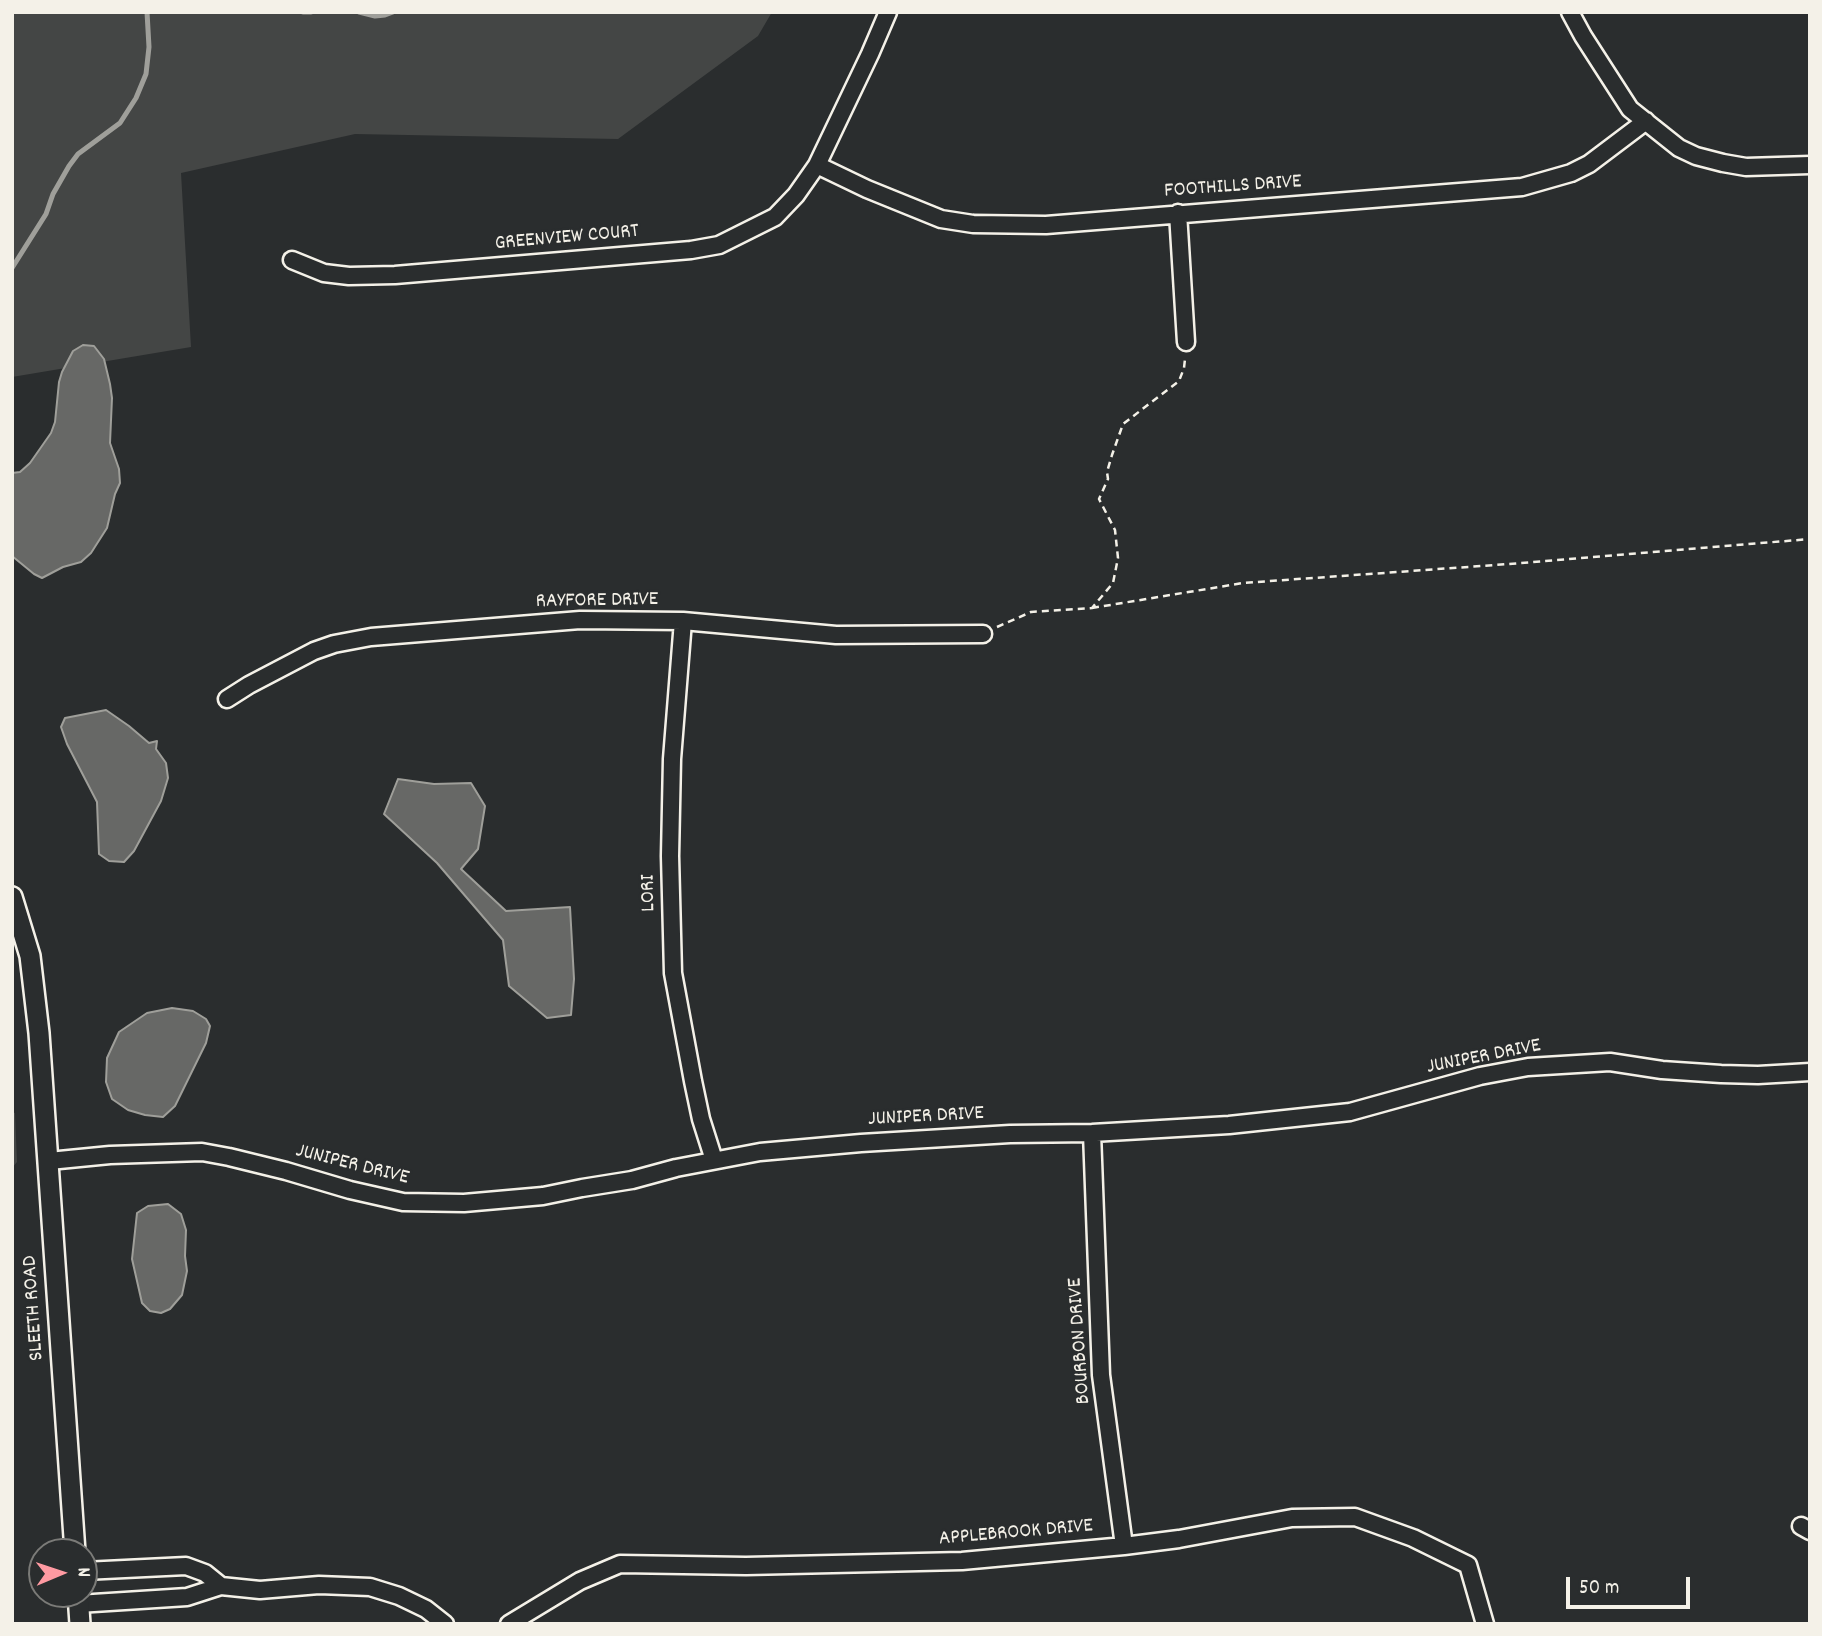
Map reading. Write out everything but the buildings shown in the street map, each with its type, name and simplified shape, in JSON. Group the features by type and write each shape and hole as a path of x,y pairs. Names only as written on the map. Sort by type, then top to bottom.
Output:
{"street":[{"name":"GREENVIEW COURT","path":"292,260 324,273 372,276 691,250 719,245 775,217 796,195 817,165 888,12"},
{"path":"1570,12 1630,108 1679,148 1723,163 1765,167 1810,165"},
{"name":"FOOTHILLS DRIVE","path":"817,165 940,219 973,224 1046,225 1522,187 1571,173 1589,164 1646,121"},
{"path":"1178,214 1186,342"},
{"name":"RAYFORE DRIVE","path":"227,699 314,650 371,637 580,620 683,621 836,635 983,634"},
{"name":"LORI","path":"683,621 672,759 670,856 673,973 701,1119 714,1160"},
{"name":"SLEETH ROAD","path":"12,897 30,956 39,1033 74,1538"},
{"name":"JUNIPER DRIVE","path":"49,1161 110,1155 202,1152 403,1202 464,1203 543,1196 760,1152 1010,1134 1092,1133 1228,1125 1350,1112 1480,1076 1528,1067 1610,1062 1662,1070 1721,1074 1810,1072"},
{"name":"BOURBON DRIVE","path":"1092,1133 1101,1375 1124,1546"},
{"name":"APPLEBROOK DRIVE","path":"509,1624 580,1581 620,1564 746,1566 962,1561 1178,1539 1292,1518 1355,1517 1413,1538 1468,1565 1485,1624"},
{"path":"98,1570 186,1566 205,1573 221,1586"},
{"path":"98,1599 187,1597 221,1586 260,1590 319,1585 370,1587 399,1596 426,1609 444,1624"}],"path":[{"path":"1092,608 1114,583 1118,558 1115,530 1099,499 1108,479 1107,472 1112,455 1123,424 1179,381 1184,368 1186,342"},
{"path":"983,634 1031,612 1092,608 1243,583 1810,539"}],"shaded area":[{"path":"12,12 772,12 758,36 618,139 355,134 181,173 191,347 12,377"},
{"path":"83,345 94,346 104,359 112,398 110,443 119,469 120,483 107,528 91,553 81,562 63,567 42,578 12,556 12,473 20,472 30,463 51,433 62,372 73,351"},
{"path":"106,710 149,743 157,741 156,749 166,763 168,778 161,801 134,851 124,862 109,861 99,854 97,802 61,727 65,718"},
{"path":"398,779 434,784 471,783 485,806 478,849 461,869 506,911 570,907 574,979 571,1015 547,1018 509,986 503,940 437,863 384,814"},
{"path":"172,1008 193,1011 206,1019 210,1026 206,1043 175,1106 163,1117 128,1110 112,1099 106,1082 107,1058 119,1032 147,1013"},
{"path":"12,1112 15,1113 17,1162 12,1168"},
{"path":"168,1204 181,1214 186,1230 187,1271 182,1295 170,1309 161,1313 150,1311 142,1303 132,1259 137,1213 148,1206"}],"waterway":[{"path":"12,268 46,214 53,194 69,166 78,154 120,123 136,98 146,74 149,47 147,12"},
{"path":"303,12 311,12"},
{"path":"359,12 375,16 393,12"}]}
